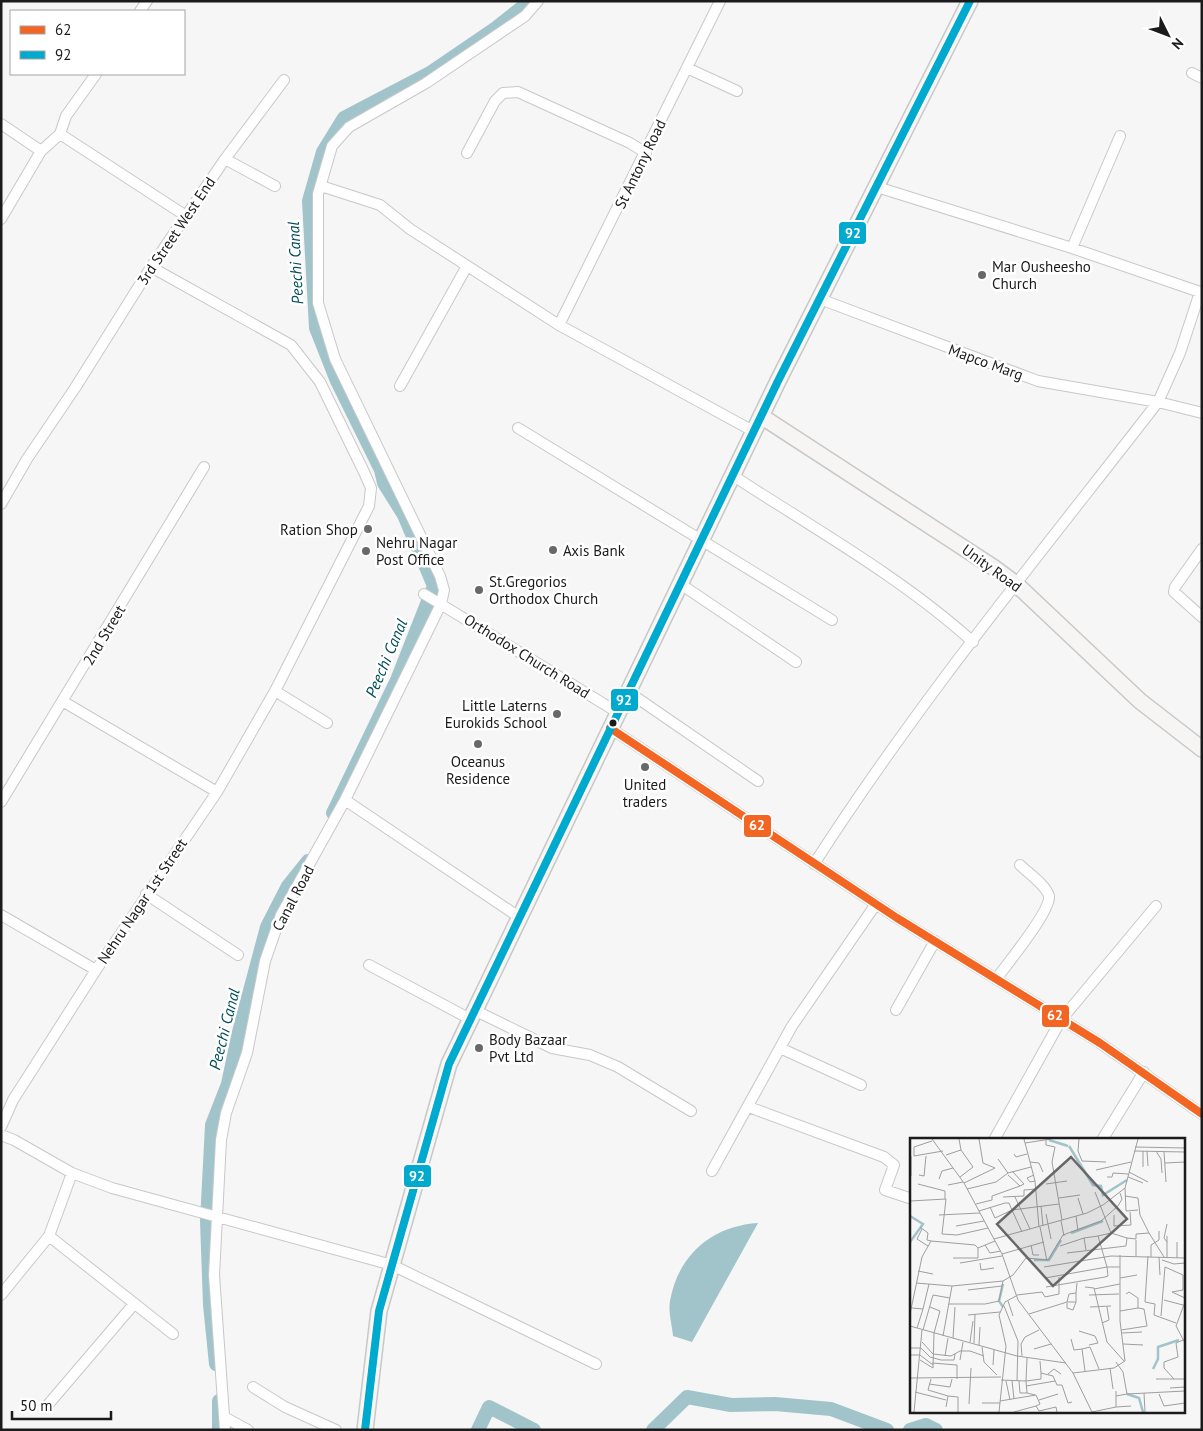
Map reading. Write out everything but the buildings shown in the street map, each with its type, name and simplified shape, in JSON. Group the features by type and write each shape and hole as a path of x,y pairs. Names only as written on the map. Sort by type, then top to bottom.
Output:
{"street":[{"path":"439,602 444,590 440,576 334,359 318,303 318,194 332,146 349,127 426,83 525,16 538,1"},
{"name":"St Antony Road","path":"559,325 720,1"},
{"path":"365,1430 379,1311 449,1064 753,431 970,1"},
{"path":"688,68 737,91"},
{"path":"1,219 41,151 60,134 66,116 95,75"},
{"name":"3rd Street West End","path":"1,504 27,459 75,388 151,267 225,159 284,80"},
{"path":"467,153 495,101 503,93 518,92 646,153"},
{"path":"1,124 41,151"},
{"path":"60,134 186,216"},
{"path":"1072,248 1120,136"},
{"path":"225,159 275,186"},
{"path":"320,186 380,205 410,228 559,325 753,431"},
{"path":"814,864 848,811 1016,584 1158,402 1180,353 1201,290 876,187"},
{"path":"400,386 467,266"},
{"name":"Nehru Nagar 1st Street","path":"1,915 96,970 217,792 274,691 369,506 371,488 320,382 290,345 151,267"},
{"name":"Mapco Marg","path":"820,299 1038,381 1158,402 1202,413"},
{"name":"Unity Road","path":"761,416 993,567 1016,584 1140,702 1202,749"},
{"path":"518,428 832,620"},
{"name":"2nd Street","path":"1,802 64,702 204,467"},
{"path":"732,475 922,600 942,614 973,642"},
{"path":"1202,549 1175,587 1174,592 1202,617"},
{"path":"679,584 796,662"},
{"name":"Orthodox Church Road","path":"424,594 617,712"},
{"name":"Canal Road","path":"225,1430 214,1275 214,1215 221,1140 226,1113 247,1053 273,935 288,902 307,872 345,800 439,602"},
{"path":"274,691 327,723"},
{"path":"627,691 758,781"},
{"path":"64,702 217,792"},
{"path":"610,728 876,904 997,978 1144,1072 1202,1114"},
{"path":"345,800 519,917"},
{"path":"997,978 1048,905 1048,896 1044,888 1020,865"},
{"path":"146,894 238,955"},
{"path":"712,1171 792,1026 876,904"},
{"path":"995,1138 1060,1020 1156,906"},
{"path":"896,1010 935,941"},
{"path":"370,965 472,1015 552,1048 590,1055 618,1067 691,1111"},
{"path":"1,1127 13,1100 96,970"},
{"path":"780,1048 861,1085"},
{"path":"1103,1138 1144,1072"},
{"path":"748,1106 884,1157 894,1165 885,1190 910,1198"},
{"path":"1,1135 14,1140 72,1173 112,1188 198,1210 392,1265 596,1364"},
{"path":"1,1295 49,1236 72,1173"},
{"path":"49,1236 173,1334"},
{"path":"46,1407 134,1304"},
{"path":"254,1387 285,1407 336,1430"},
{"path":"224,1417 248,1430"}],"water":[{"path":"758,1223 692,1342 673,1336 670,1301 674,1285 689,1257 712,1237 726,1230 741,1225"}],"waterway":[{"name":"Peechi Canal","path":"333,813 397,680 434,586 404,515 384,483 381,470 337,381 316,328 309,201 323,152 344,118 430,73 496,28 530,1"},
{"name":"Peechi Canal","path":"216,1364 210,1305 207,1221 212,1125 228,1084 239,1032 267,927 288,886 308,861"},
{"path":"653,1430 687,1397 731,1405 775,1404 831,1409 887,1430"},
{"name":"Peechi Canal","path":"219,1401 219,1430"},
{"path":"478,1430 489,1407 534,1430"},
{"path":"910,1430 926,1425 936,1430"}],"transit line":[{"name":"92","path":"365,1430 379,1311 449,1064 778,381 970,1"},
{"name":"62","path":"610,728 897,918 1100,1043 1202,1114"}],"place":[{"name":"Mar Ousheesho Church","path":"982,275"},
{"name":"Ration Shop","path":"368,529"},
{"name":"Axis Bank","path":"553,550"},
{"name":"Nehru Nagar Post Office","path":"366,551"},
{"name":"St.Gregorios Orthodox Church","path":"479,590"},
{"name":"Little Laterns Eurokids School","path":"557,714"},
{"name":"Oceanus Residence","path":"478,744"},
{"name":"United traders","path":"645,767"},
{"name":"Body Bazaar Pvt Ltd","path":"479,1048"}]}
